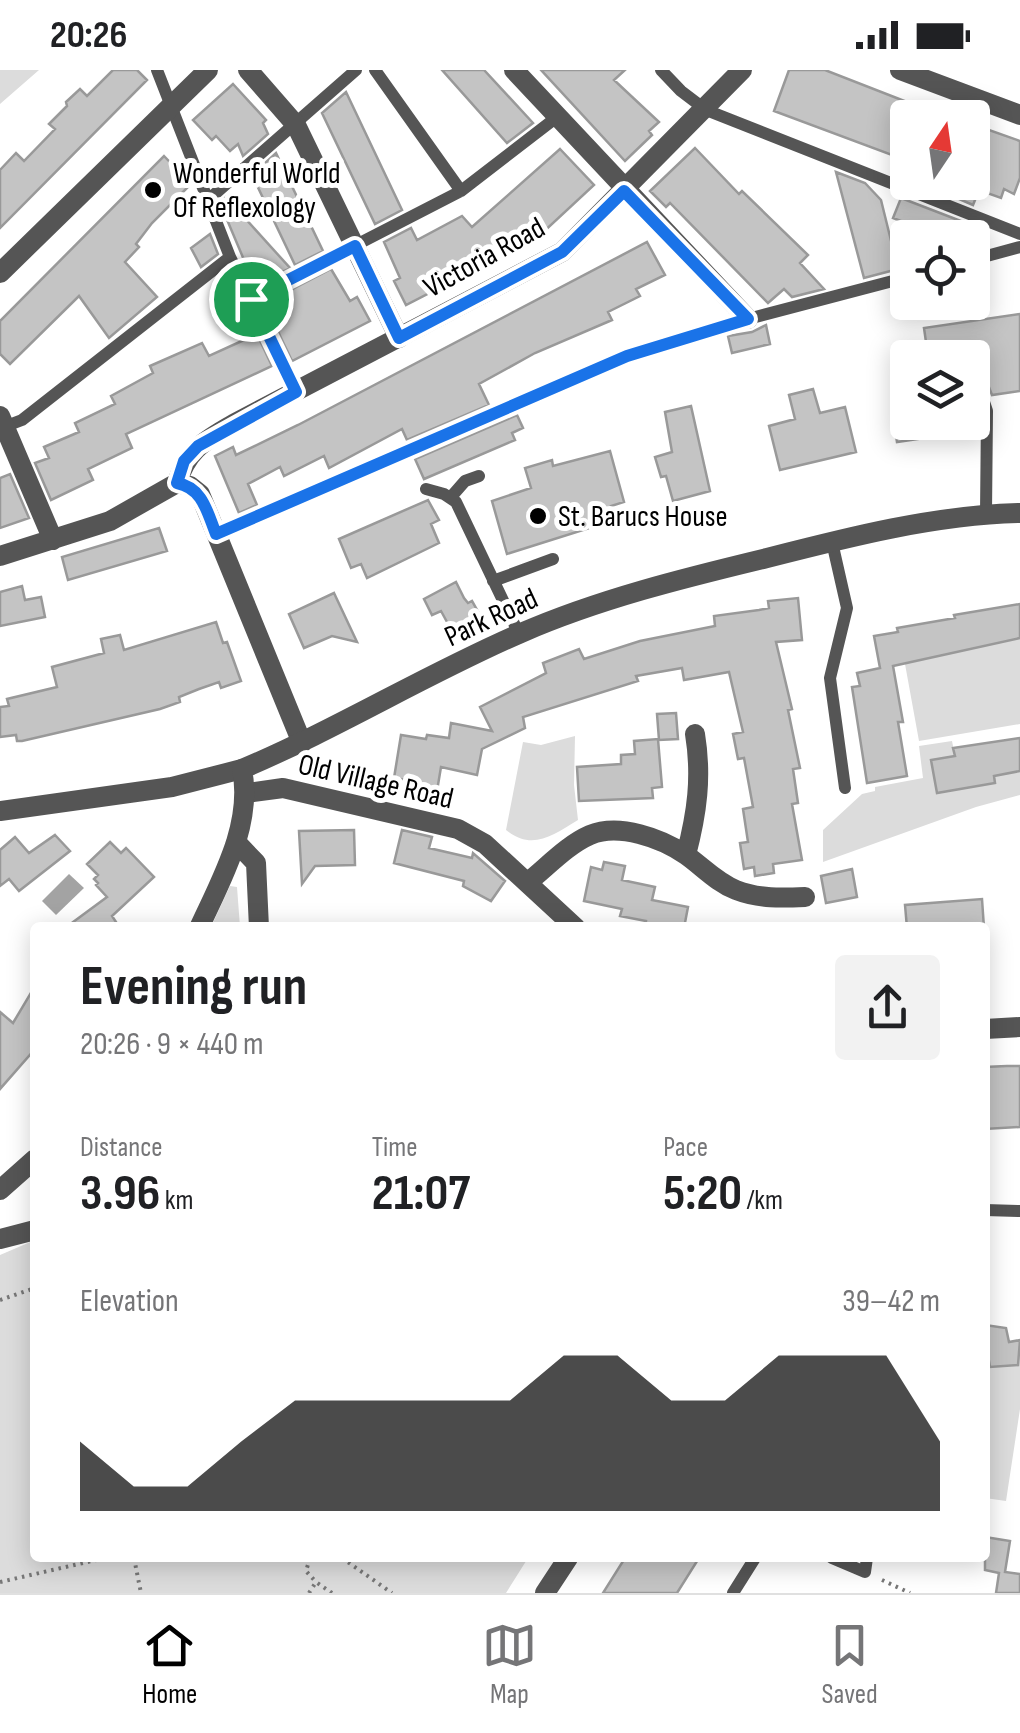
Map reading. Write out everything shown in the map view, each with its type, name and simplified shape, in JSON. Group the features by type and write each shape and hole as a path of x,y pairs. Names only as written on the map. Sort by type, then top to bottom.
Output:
{"street":[{"path":"0,273 208,70"},
{"path":"248,70 296,124 399,338"},
{"path":"514,70 748,319"},
{"name":"Victoria Road","path":"177,483 184,461 198,446 562,252 742,70"},
{"path":"900,70 1020,115"},
{"path":"2,424 53,540"},
{"path":"0,556 110,521 177,483 190,486 200,494 302,744"},
{"name":"Park Road","path":"0,811 172,787 242,768 302,744 519,634 578,611 694,576 832,542 986,514 1020,514"},
{"path":"686,855 698,810 700,763 695,734"},
{"path":"202,922 236,842 247,793 242,768"},
{"name":"Old Village Road","path":"247,793 283,788 458,829 485,844 570,922"},
{"path":"528,882 574,845 607,830 649,838 686,855 721,883 740,892 763,898 805,898"},
{"path":"236,842 256,863 259,922"},
{"path":"990,1030 1020,1028"},
{"path":"0,1190 30,1163"},
{"path":"0,1239 30,1231"},
{"path":"545,1593 565,1562"}],"lane":[{"path":"157,70 230,257 296,392"},
{"path":"208,200 356,70"},
{"path":"375,70 461,191"},
{"path":"662,70 706,110 1020,234"},
{"path":"251,299 461,191 557,117"},
{"path":"990,255 1020,247"},
{"path":"2,424 22,420 230,257"},
{"path":"216,534 627,356 890,282"},
{"path":"986,514 987,440"},
{"path":"451,497 465,481 479,476"},
{"path":"426,490 451,497 519,634"},
{"path":"832,542 847,608 830,678 845,788"},
{"path":"493,581 553,559"},
{"path":"990,1210 1020,1211"},
{"path":"733,1593 752,1562"},
{"path":"841,1562 865,1572 867,1562"}],"path":[{"path":"0,1300 30,1290"},
{"path":"0,1582 88,1562"},
{"path":"135,1562 141,1593"},
{"path":"309,1562 306,1571 332,1593"},
{"path":"348,1562 392,1593"},
{"path":"865,1572 910,1593"},
{"path":"309,1593 316,1582"}],"shaded area":[{"path":"0,70 39,70 0,104"},
{"path":"1020,638 1020,724 919,741 905,664"},
{"path":"575,736 578,820 542,839 515,836 506,830 523,742 541,745"},
{"path":"952,741 955,756 931,761 994,776 1020,771 1020,795 823,862 823,830 862,794 875,791 875,787 923,778 919,746"},
{"path":"69,874 84,888 56,915 42,901"},
{"path":"230,886 237,887 240,922 213,922"},
{"path":"30,1242 30,1562 525,1562 506,1593 0,1593 0,1255"},
{"path":"1020,1352 1020,1409 1006,1501 990,1499 990,1367 1018,1365"}],"building":[{"path":"113,70 137,70 147,80 0,228 0,170 16,153 24,161 55,129 49,124 67,106 66,102 80,89 87,96"},
{"path":"442,70 484,70 533,123 507,143"},
{"path":"541,70 625,70 614,80 659,122 649,131 652,135 625,161"},
{"path":"789,70 825,70 902,100 890,100 890,154 774,111"},
{"path":"233,84 266,120 263,123 268,134 243,156 238,144 230,151 216,136 212,140 193,120"},
{"path":"346,92 402,210 375,224 322,113"},
{"path":"990,130 1020,141 1020,178 1014,194 1004,189 1001,198 990,194"},
{"path":"695,148 739,194 742,191 808,255 800,263 824,289 792,297 784,289 768,303 670,203 666,207 650,191"},
{"path":"560,149 594,185 538,237 406,305 394,281 400,278 384,242 411,228 417,240 462,216 472,227"},
{"path":"276,153 323,251 295,265 252,175"},
{"path":"164,156 191,184 152,223 125,262 157,297 109,338 79,296 10,364 0,354 0,321"},
{"path":"836,172 865,183 881,200 890,237 890,271 864,278"},
{"path":"226,197 290,268 255,286 220,203"},
{"path":"900,200 906,200 958,220 898,220 893,218"},
{"path":"210,234 218,254 201,267 191,248"},
{"path":"647,242 665,275 636,289 640,296 608,312 612,320 535,353 479,384 489,405 407,440 402,429 329,468 324,456 284,476 280,467 248,484 257,505 239,513 215,456 233,447 236,455 298,425"},
{"path":"331,269 350,301 357,297 370,321 292,361 268,302"},
{"path":"1020,314 1020,391 992,395 990,340 926,340 924,328"},
{"path":"766,325 770,344 732,353 728,336"},
{"path":"255,330 272,366 126,434 132,448 88,469 93,480 51,500 35,463 49,458 44,447 79,432 75,423 115,404 111,396 153,373 150,366 202,343 209,356 244,340 242,335"},
{"path":"813,389 820,413 845,407 856,452 780,470 769,426 795,419 789,395"},
{"path":"691,406 710,491 673,501 655,457 672,452 665,412"},
{"path":"517,415 523,428 512,433 515,440 424,479 415,459"},
{"path":"610,451 624,502 611,506 615,520 507,554 492,501 531,488 525,468 552,460 553,466"},
{"path":"10,474 29,518 0,528 0,478"},
{"path":"428,500 439,520 431,524 439,543 367,578 361,564 351,568 339,539"},
{"path":"159,528 167,551 68,580 62,557"},
{"path":"456,582 481,617 452,631 441,611 432,615 424,599"},
{"path":"22,586 25,600 41,597 45,617 0,626 0,592"},
{"path":"334,593 357,642 332,636 304,648 289,614"},
{"path":"798,598 802,640 776,642 792,709 788,710 800,768 793,769 798,803 792,804 802,860 773,864 774,873 755,876 754,867 744,869 740,843 748,842 743,809 753,807 744,758 738,759 733,734 743,732 729,672 684,680 682,668 636,676 638,681 523,717 525,728 482,749 477,775 441,767 437,791 418,787 419,782 394,778 401,735 449,738 451,723 492,731 480,707 546,673 543,663 579,649 584,659 640,641 715,626 714,616 769,608 768,601"},
{"path":"1020,604 1020,638 893,666 907,776 867,783 852,687 860,686 857,673 880,668 874,636 955,618 954,615"},
{"path":"216,622 241,681 221,688 219,682 179,697 180,702 160,709 22,741 17,741 16,735 0,737 0,707 9,706 7,699 57,687 52,667 104,653 101,639 120,635 124,650"},
{"path":"676,713 678,739 659,740 657,714"},
{"path":"1020,738 1020,771 994,776 995,783 937,793 931,760 955,756 953,748"},
{"path":"658,739 662,787 652,788 653,798 579,801 577,767 621,764 621,755 635,754 634,741"},
{"path":"354,830 355,865 315,866 302,884 299,831"},
{"path":"402,830 432,837 429,848 472,858 473,853 505,881 491,901 463,886 464,881 394,863"},
{"path":"55,835 70,851 19,891 9,879 0,886 0,850 15,837 29,853"},
{"path":"110,842 121,853 126,848 154,877 112,916 116,922 73,922 107,897 96,885 94,879 98,875 87,864"},
{"path":"604,862 625,866 622,880 655,887 652,900 688,907 685,922 646,922 620,916 622,909 584,901 591,867 602,870"},
{"path":"852,869 857,897 826,903 821,876"},
{"path":"982,899 984,922 906,922 905,905"},
{"path":"30,994 30,1055 0,1089 0,1012 13,1023"},
{"path":"1020,1066 1020,1127 990,1129 990,1067"},
{"path":"990,1326 1006,1328 1009,1342 1020,1340 1018,1365 990,1367"},
{"path":"990,1538 1010,1541 1005,1572 1020,1574 1020,1593 996,1593 999,1573 985,1570 985,1562 990,1562"},
{"path":"622,1562 696,1562 677,1593 603,1593"}],"place":[{"name":"Wonderful World Of Reflexology","path":"153,190"},
{"name":"St. Barucs House","path":"538,516"}],"route":[{"path":"624,191 748,319 627,356 216,534 200,494 177,483 184,461 198,446 235,423 296,392 251,299 355,246 399,338 562,252 624,191"}]}
